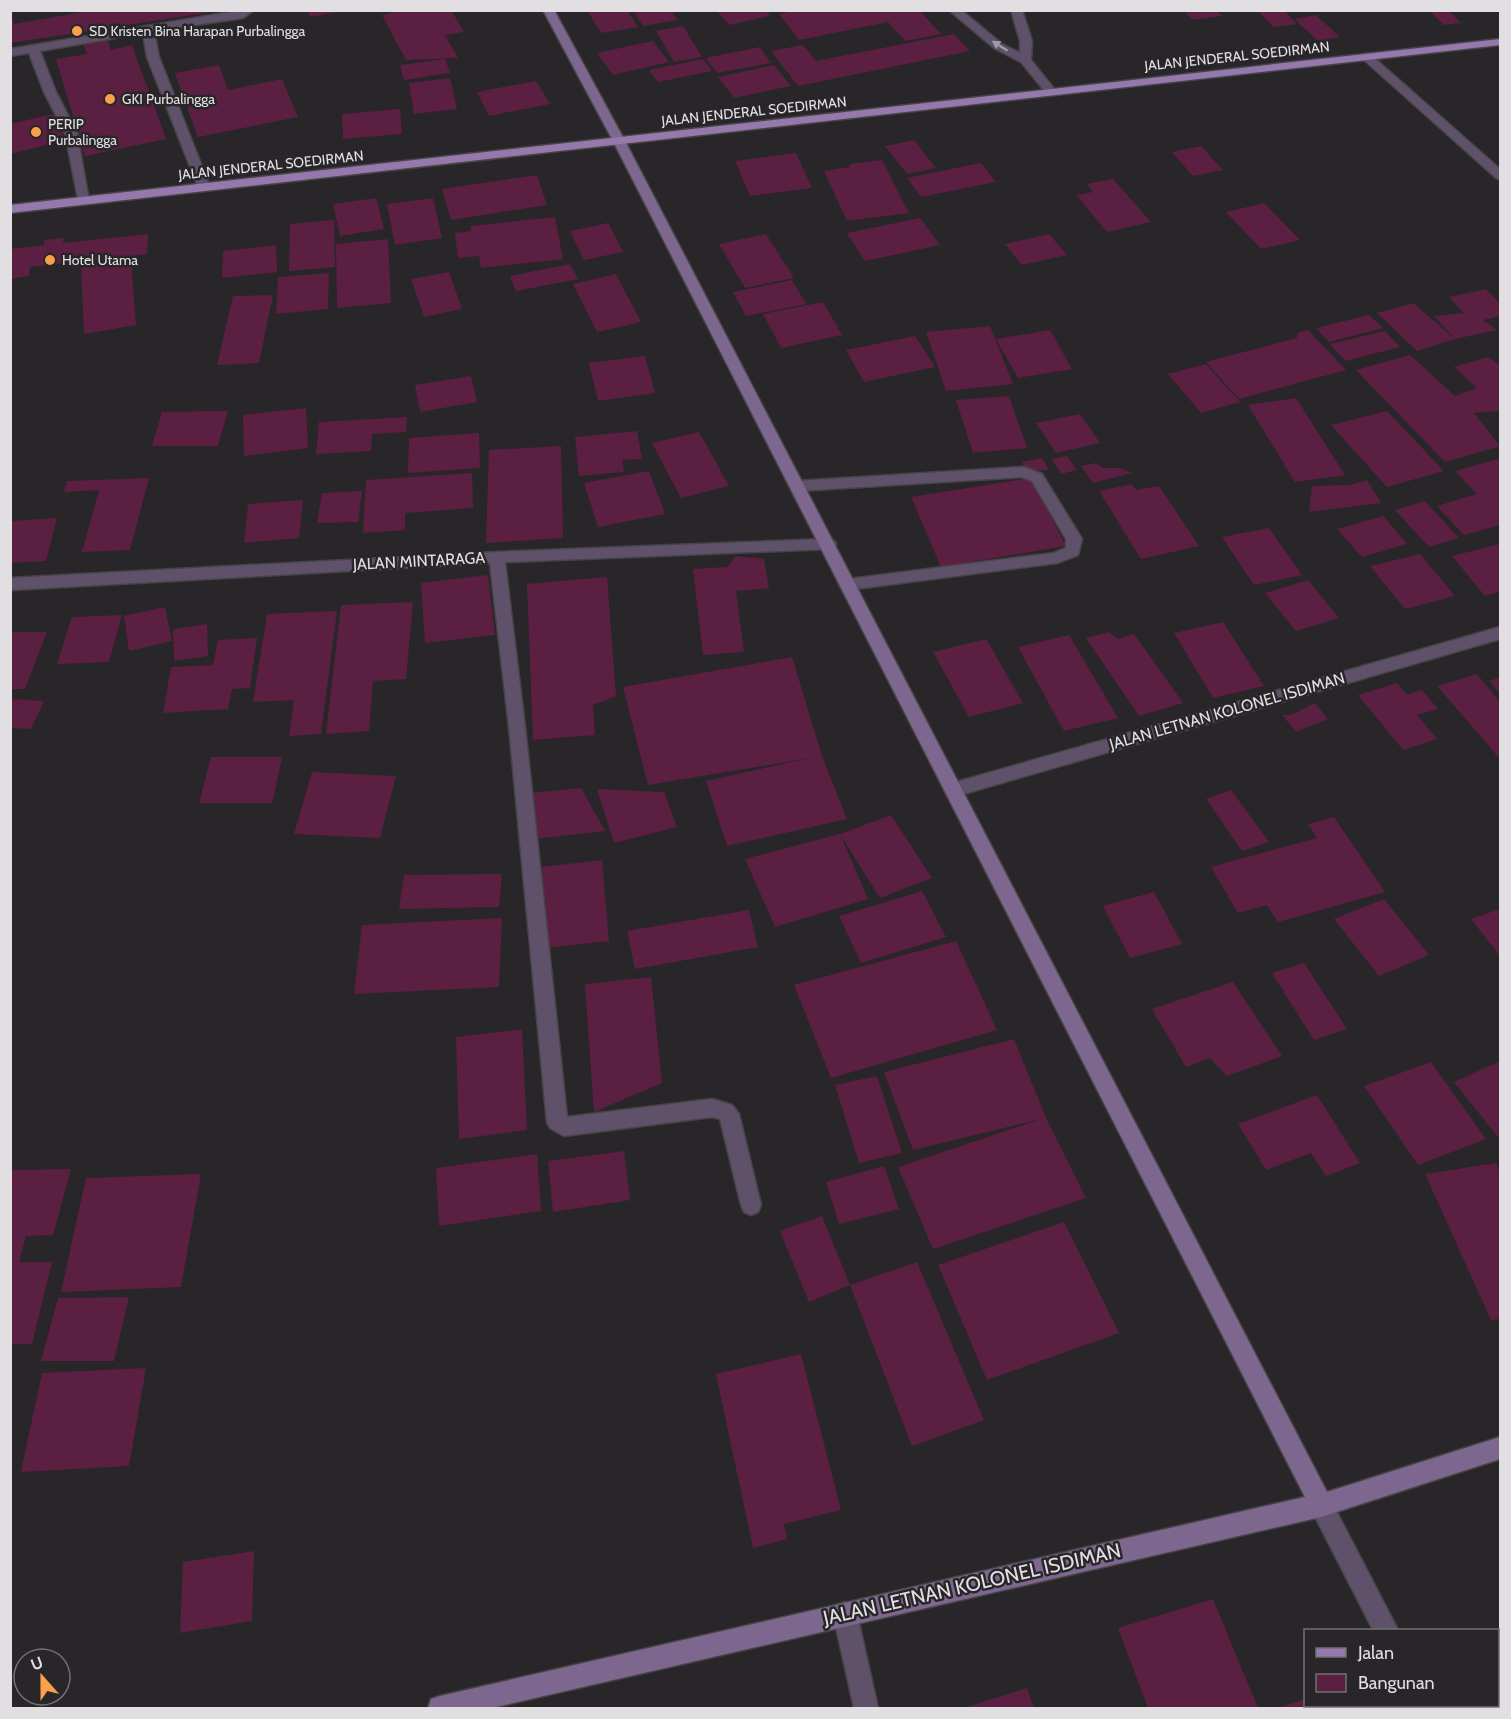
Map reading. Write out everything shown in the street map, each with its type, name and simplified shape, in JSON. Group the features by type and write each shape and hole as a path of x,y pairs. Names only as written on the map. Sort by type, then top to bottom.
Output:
{"main road":[{"name":"JALAN JENDERAL SOEDIRMAN","path":"10,209 1500,42"}],"street":[{"path":"10,53 243,15 249,10"},
{"path":"548,10 619,141 828,544 1385,1629"},
{"path":"954,10 998,46 1025,60 1051,92"},
{"path":"1016,10 1026,41 1025,60"},
{"path":"148,29 153,57 204,187"},
{"path":"33,49 50,92 71,133 83,201"},
{"path":"1367,57 1500,175"},
{"path":"797,486 1024,472 1037,478 1074,539 1073,551 1058,558 847,584"},
{"name":"JALAN MINTARAGA","path":"10,584 497,557 828,544"},
{"path":"497,557 517,727 557,1122 564,1127 712,1108 725,1110 729,1114 751,1205"},
{"name":"JALAN LETNAN KOLONEL ISDIMAN","path":"953,790 1500,633"},
{"name":"JALAN LETNAN KOLONEL ISDIMAN","path":"440,1708 1321,1505 1500,1448"},
{"path":"845,1614 866,1708"}],"building":[{"path":"10,10 14,24 94,10 212,12 10,43"},
{"path":"307,10 337,10 338,12 310,17"},
{"path":"403,10 451,10 464,32 445,35 458,58 406,60 382,15"},
{"path":"587,10 627,10 638,27 601,33"},
{"path":"633,10 671,10 678,20 643,26"},
{"path":"716,10 765,10 770,16 729,25"},
{"path":"799,10 919,10 941,34 905,41 888,22 799,40 779,14"},
{"path":"1184,10 1217,10 1222,16 1192,20"},
{"path":"1257,10 1284,10 1297,24 1273,27"},
{"path":"1428,10 1448,10 1461,23 1444,25"},
{"path":"1316,15 1340,37 1318,41 1294,19"},
{"path":"683,26 702,57 674,62 656,31"},
{"path":"954,34 970,51 798,86 771,51 803,45 816,61"},
{"name":"GKI Purbalingga","path":"107,38 111,50 132,45 166,139 85,156 56,59 87,54 83,43"},
{"path":"653,41 669,62 613,75 597,53"},
{"path":"760,47 771,63 717,73 706,58"},
{"path":"445,59 450,73 404,80 400,65"},
{"path":"703,59 712,71 658,82 649,70"},
{"path":"219,65 228,90 282,79 298,117 198,137 175,73"},
{"path":"774,65 791,86 734,98 718,77"},
{"path":"450,78 457,109 414,114 409,83"},
{"path":"536,81 550,104 489,116 477,92"},
{"path":"400,109 402,134 343,139 342,114"},
{"name":"PERIP Purbalingga","path":"53,114 66,140 10,154 10,124"},
{"path":"914,140 936,168 907,174 885,146"},
{"path":"1201,146 1223,170 1193,176 1172,152"},
{"path":"796,153 812,188 750,196 735,161"},
{"path":"882,160 909,213 847,221 824,171 850,167 849,164"},
{"path":"981,163 996,182 921,197 907,178"},
{"path":"537,175 547,205 451,220 442,189"},
{"path":"1113,179 1151,222 1107,232 1076,195 1093,192 1087,184"},
{"path":"376,198 384,229 340,236 333,204"},
{"path":"433,198 442,238 395,245 387,204"},
{"path":"1264,203 1300,240 1261,249 1226,212"},
{"path":"555,217 563,259 481,268 479,256 458,258 455,233 471,231 471,226"},
{"path":"920,218 940,245 865,261 847,233"},
{"path":"334,220 335,267 289,271 290,224"},
{"path":"608,223 623,252 584,260 570,231"},
{"name":"Hotel Utama","path":"148,234 147,254 30,267 29,276 10,279 10,249 44,245 44,240 64,238 63,243"},
{"path":"766,234 794,278 745,288 719,244"},
{"path":"1049,234 1067,255 1022,265 1005,244"},
{"path":"388,239 391,303 337,308 336,244"},
{"path":"276,245 277,272 222,278 223,251"},
{"path":"131,260 136,325 84,334 81,267"},
{"path":"570,264 578,279 516,291 510,276"},
{"path":"449,272 462,309 424,317 411,279"},
{"path":"329,273 328,309 276,314 278,277"},
{"path":"616,274 641,322 597,332 573,284"},
{"path":"792,280 806,304 746,316 733,292"},
{"path":"1486,289 1500,304 1500,316 1483,320 1497,330 1455,339 1434,316 1464,313 1449,297"},
{"path":"273,295 259,363 217,365 233,296"},
{"path":"823,302 842,335 781,348 763,314"},
{"path":"1413,303 1455,339 1417,351 1377,313"},
{"path":"1369,315 1383,328 1329,342 1316,328"},
{"path":"990,326 1013,384 946,391 926,332"},
{"path":"1050,330 1072,369 1018,378 996,339"},
{"path":"1308,330 1346,370 1239,399 1206,362 1297,338 1297,333"},
{"path":"1385,331 1400,347 1345,361 1330,344"},
{"path":"915,336 935,367 864,382 846,350"},
{"path":"1410,355 1455,396 1477,388 1454,367 1488,357 1500,365 1500,411 1474,413 1500,446 1445,462 1356,370"},
{"path":"645,356 655,393 598,401 589,363"},
{"path":"1206,364 1240,402 1201,413 1168,374"},
{"path":"471,376 477,402 420,412 415,385"},
{"path":"1009,396 1027,448 973,453 956,400"},
{"path":"1296,398 1345,475 1295,482 1248,405"},
{"path":"306,408 308,448 244,456 243,415"},
{"path":"228,411 218,446 152,446 162,412"},
{"path":"1387,411 1444,471 1387,487 1331,425"},
{"path":"1080,414 1100,443 1056,453 1036,423"},
{"path":"407,417 406,432 372,434 371,451 316,454 319,422"},
{"path":"637,431 642,459 622,460 624,472 579,476 575,437"},
{"path":"699,432 729,486 681,498 652,443"},
{"path":"479,433 480,468 408,473 409,438"},
{"path":"561,446 563,538 486,543 489,450"},
{"path":"1067,456 1077,470 1061,474 1052,459"},
{"path":"1042,458 1049,470 1027,471 1022,462"},
{"path":"1498,459 1500,462 1500,525 1464,535 1437,506 1477,494 1455,471"},
{"path":"1096,463 1103,468 1120,468 1132,473 1093,483 1081,466"},
{"path":"649,471 665,514 598,527 584,483"},
{"path":"472,473 473,508 405,513 405,530 363,533 366,480"},
{"path":"149,478 130,550 82,552 99,490 64,492 67,481"},
{"path":"1031,478 1066,546 941,567 911,497"},
{"path":"1367,480 1381,503 1309,512 1312,486 1350,485"},
{"path":"1132,484 1136,490 1159,486 1199,546 1141,559 1099,491"},
{"path":"362,491 358,522 317,523 322,493"},
{"path":"303,500 299,538 244,543 248,504"},
{"path":"1425,501 1459,538 1429,547 1395,510"},
{"path":"1383,516 1407,544 1362,557 1337,529"},
{"path":"57,518 46,561 10,563 10,521"},
{"path":"1269,528 1302,575 1254,585 1222,537"},
{"path":"1500,544 1500,592 1485,596 1452,556"},
{"path":"1420,554 1455,596 1405,609 1370,566"},
{"path":"736,556 764,559 769,588 736,591 744,652 703,655 693,569 727,567"},
{"path":"488,575 495,635 425,643 421,583"},
{"path":"607,577 616,696 593,705 595,735 533,740 527,584"},
{"path":"1308,580 1339,618 1296,631 1265,593"},
{"path":"413,602 406,679 373,681 369,731 326,734 341,605"},
{"path":"165,607 172,641 129,651 124,616"},
{"path":"337,611 321,734 289,736 294,700 253,702 267,614"},
{"path":"122,615 109,662 57,664 72,617"},
{"path":"1223,622 1264,686 1213,698 1174,633"},
{"path":"207,624 208,656 174,661 173,629"},
{"path":"10,632 47,632 25,689 10,689"},
{"path":"1109,632 1118,639 1134,634 1183,703 1139,716 1086,638"},
{"path":"1069,635 1118,718 1064,731 1018,647"},
{"path":"257,638 250,688 232,689 228,709 163,713 171,667 213,665 218,640"},
{"path":"986,639 1023,703 969,717 933,652"},
{"path":"792,657 822,756 847,819 727,846 706,781 810,758 648,785 623,687"},
{"path":"1477,674 1500,702 1500,759 1437,686"},
{"path":"1500,677 1500,694 1489,681"},
{"path":"1397,683 1407,695 1422,690 1438,709 1417,715 1437,739 1403,750 1358,695"},
{"path":"10,699 44,701 31,729 10,728"},
{"path":"1315,703 1328,719 1296,732 1282,715 1291,715"},
{"path":"211,757 282,757 272,803 199,803"},
{"path":"312,772 396,776 380,838 294,834"},
{"path":"581,788 605,831 534,839 531,793"},
{"path":"597,789 664,792 677,827 614,843"},
{"path":"1231,790 1269,842 1242,851 1206,799"},
{"path":"891,815 932,878 880,898 840,834"},
{"path":"1334,817 1385,892 1278,922 1267,905 1238,913 1211,867 1317,838 1308,824"},
{"path":"840,834 868,899 775,927 745,859"},
{"path":"602,860 609,941 546,948 541,867"},
{"path":"502,874 499,907 399,909 404,875"},
{"path":"922,891 946,937 861,963 839,916"},
{"path":"1154,892 1182,944 1130,958 1103,906"},
{"path":"1384,899 1429,955 1379,976 1334,919"},
{"path":"1500,909 1500,956 1471,919"},
{"path":"749,910 758,947 635,969 627,931"},
{"path":"502,918 499,987 354,994 362,925"},
{"path":"956,941 997,1030 831,1078 794,985"},
{"path":"1304,963 1347,1029 1314,1040 1272,973"},
{"path":"651,977 662,1083 594,1112 585,984"},
{"path":"1233,982 1282,1056 1227,1076 1210,1058 1186,1067 1152,1009"},
{"path":"522,1029 527,1130 459,1139 456,1037"},
{"path":"1014,1039 1046,1118 1086,1198 933,1249 898,1167 1041,1119 913,1150 884,1072"},
{"path":"1431,1062 1486,1139 1418,1165 1364,1086"},
{"path":"1498,1062 1500,1065 1500,1136 1498,1137 1454,1082"},
{"path":"877,1076 902,1153 859,1163 835,1085"},
{"path":"1317,1095 1360,1163 1326,1176 1311,1153 1266,1170 1238,1124"},
{"path":"624,1151 630,1200 553,1212 548,1161"},
{"path":"537,1154 541,1211 439,1226 436,1168"},
{"path":"1496,1163 1500,1173 1500,1319 1491,1320 1425,1174"},
{"path":"884,1166 899,1209 839,1224 826,1182"},
{"path":"71,1169 53,1235 26,1236 19,1262 52,1262 32,1344 10,1344 10,1170"},
{"path":"201,1174 181,1287 61,1292 86,1178"},
{"path":"822,1216 850,1285 809,1302 780,1231"},
{"path":"1064,1222 1119,1333 987,1380 938,1265"},
{"path":"917,1262 984,1420 912,1446 850,1285"},
{"path":"129,1297 114,1361 41,1361 58,1298"},
{"path":"801,1354 841,1510 784,1524 787,1539 753,1548 716,1374"},
{"path":"146,1368 129,1466 21,1472 42,1373"},
{"path":"254,1551 252,1621 180,1633 183,1562"},
{"path":"1213,1599 1258,1708 1148,1708 1118,1628"},
{"path":"1027,1688 1034,1708 964,1708"},
{"path":"1304,1700 1304,1707 1379,1708 1277,1708"}],"place":[{"name":"SD Kristen Bina Harapan Purbalingga","path":"77,31"},
{"name":"GKI Purbalingga","path":"110,99"},
{"name":"PERIP Purbalingga","path":"36,132"},
{"name":"Hotel Utama","path":"50,260"}]}
